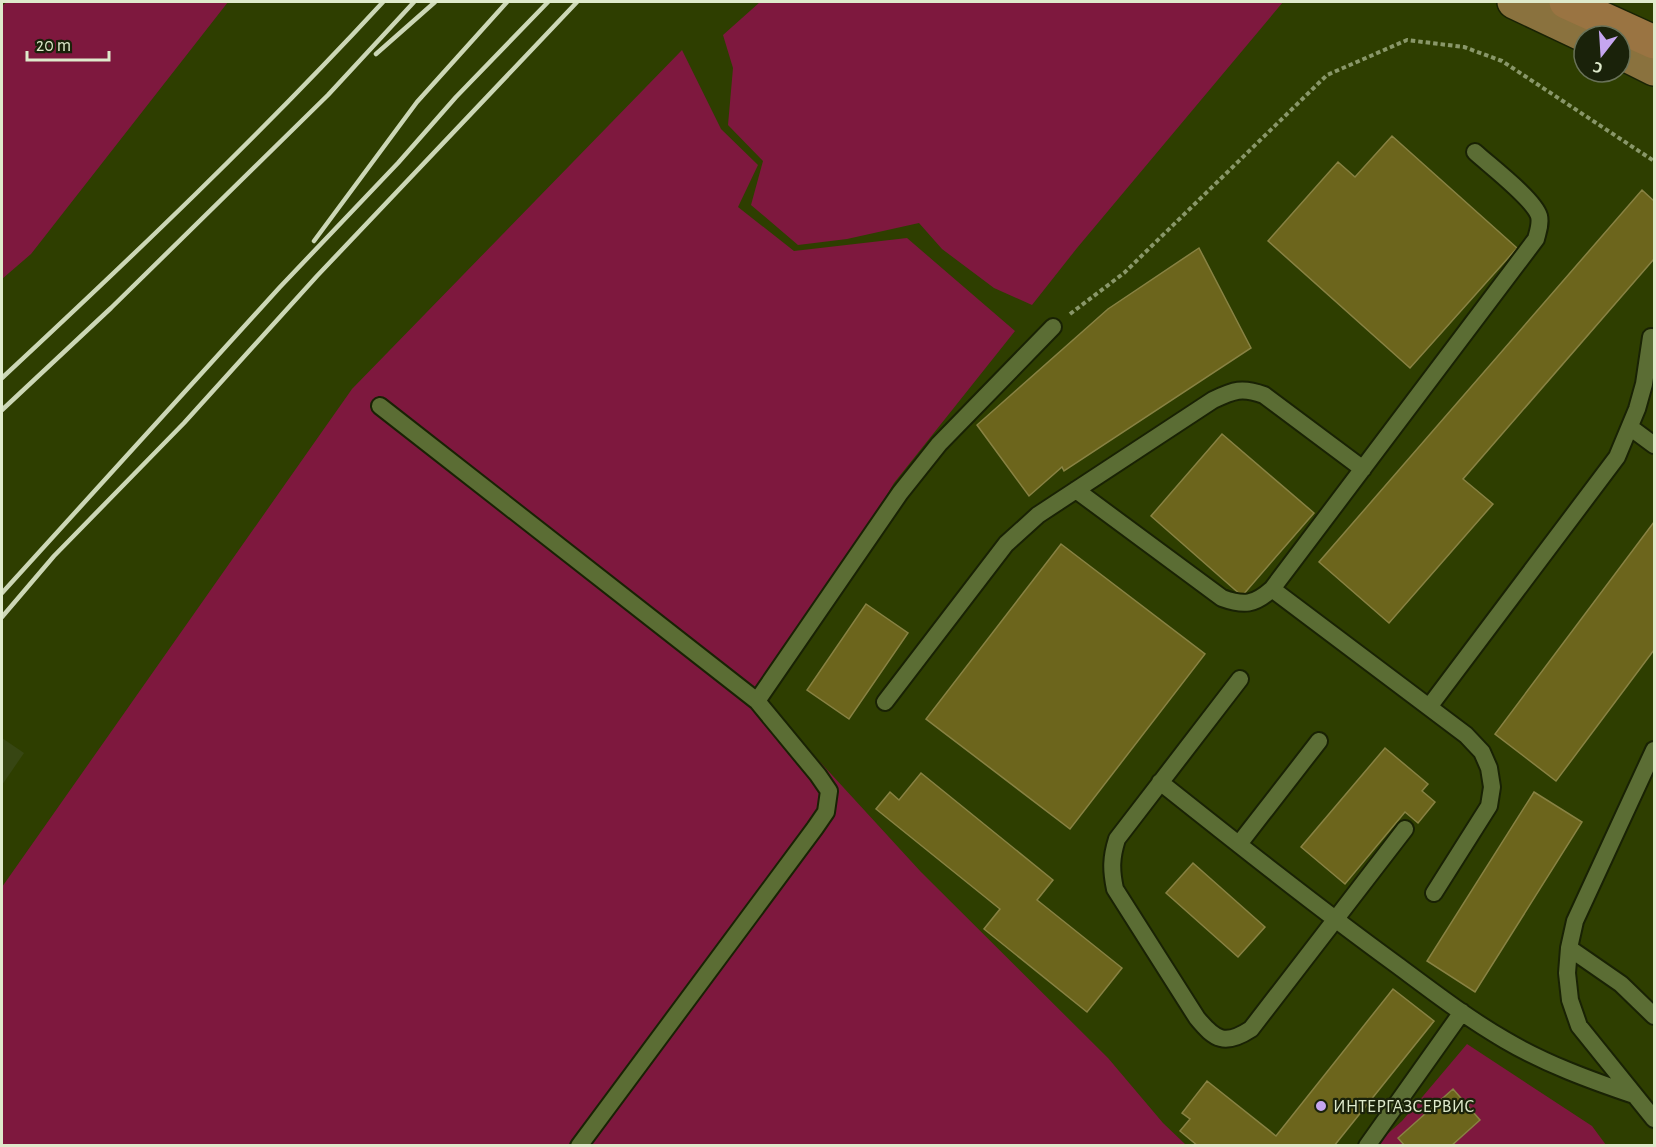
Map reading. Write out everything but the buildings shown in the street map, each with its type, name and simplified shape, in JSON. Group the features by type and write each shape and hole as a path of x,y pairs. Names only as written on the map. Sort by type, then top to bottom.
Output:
{"highway":[{"path":"1566,2 1654,42"}],"main road":[{"path":"1514,2 1572,29"},
{"path":"1632,58 1654,69"}],"lane":[{"path":"1076,490 1222,598 1238,604 1251,603 1261,599 1272,590 1536,239 1540,226 1538,213 1528,199 1475,152"},
{"path":"757,701 913,477 939,444 1053,327"},
{"path":"1429,707 1617,457 1631,428 1644,384 1651,337"},
{"path":"885,702 1006,544 1029,522 1213,399 1234,390 1251,390 1264,395 1363,469"},
{"path":"380,406 757,701 829,791 826,812 579,1146"},
{"path":"1631,428 1654,446"},
{"path":"1272,590 1466,735 1482,752 1489,768 1492,787 1489,806 1434,893"},
{"path":"1240,679 1117,839 1112,855 1111,871 1115,889 1197,1018 1210,1034 1227,1039 1239,1037 1251,1029 1405,829"},
{"path":"1239,844 1319,741"},
{"path":"1654,750 1575,921 1569,948 1567,974 1570,1000 1579,1026 1654,1119"},
{"path":"1160,782 1335,920 1462,1012 1505,1040 1537,1057 1585,1078 1634,1095"},
{"path":"1569,948 1621,984 1654,1016"},
{"path":"1367,1146 1462,1012"}],"path":[{"path":"1053,327 1124,273 1328,75 1407,40 1464,47 1502,61 1654,161"}],"shaded area":[{"path":"7,2 228,2 31,254 2,279 2,6"},
{"path":"760,2 1283,2 1032,305 994,288 942,249 919,223 847,239 798,245 751,205 763,161 728,125 733,68 723,35"},
{"path":"682,50 721,129 758,165 738,207 794,251 907,238 1015,331 894,483 765,702 921,872 1108,1058 1163,1123 1186,1145 2,1146 2,887 352,389"},
{"path":"2,738 24,753 2,785"},
{"path":"1467,1044 1592,1126 1606,1145 1374,1146 1402,1121"}],"railway":[{"path":"2,378 196,194 383,2"},
{"path":"2,410 111,308 328,95 414,2"},
{"path":"376,54 435,2"},
{"path":"314,241 417,102 507,2"},
{"path":"2,593 280,287 398,163 456,97 548,2"},
{"path":"2,617 54,556 184,423 317,276 577,2"}],"place":[{"name":"ИНТЕРГАЗСЕРВИС","path":"1321,1106"}]}
